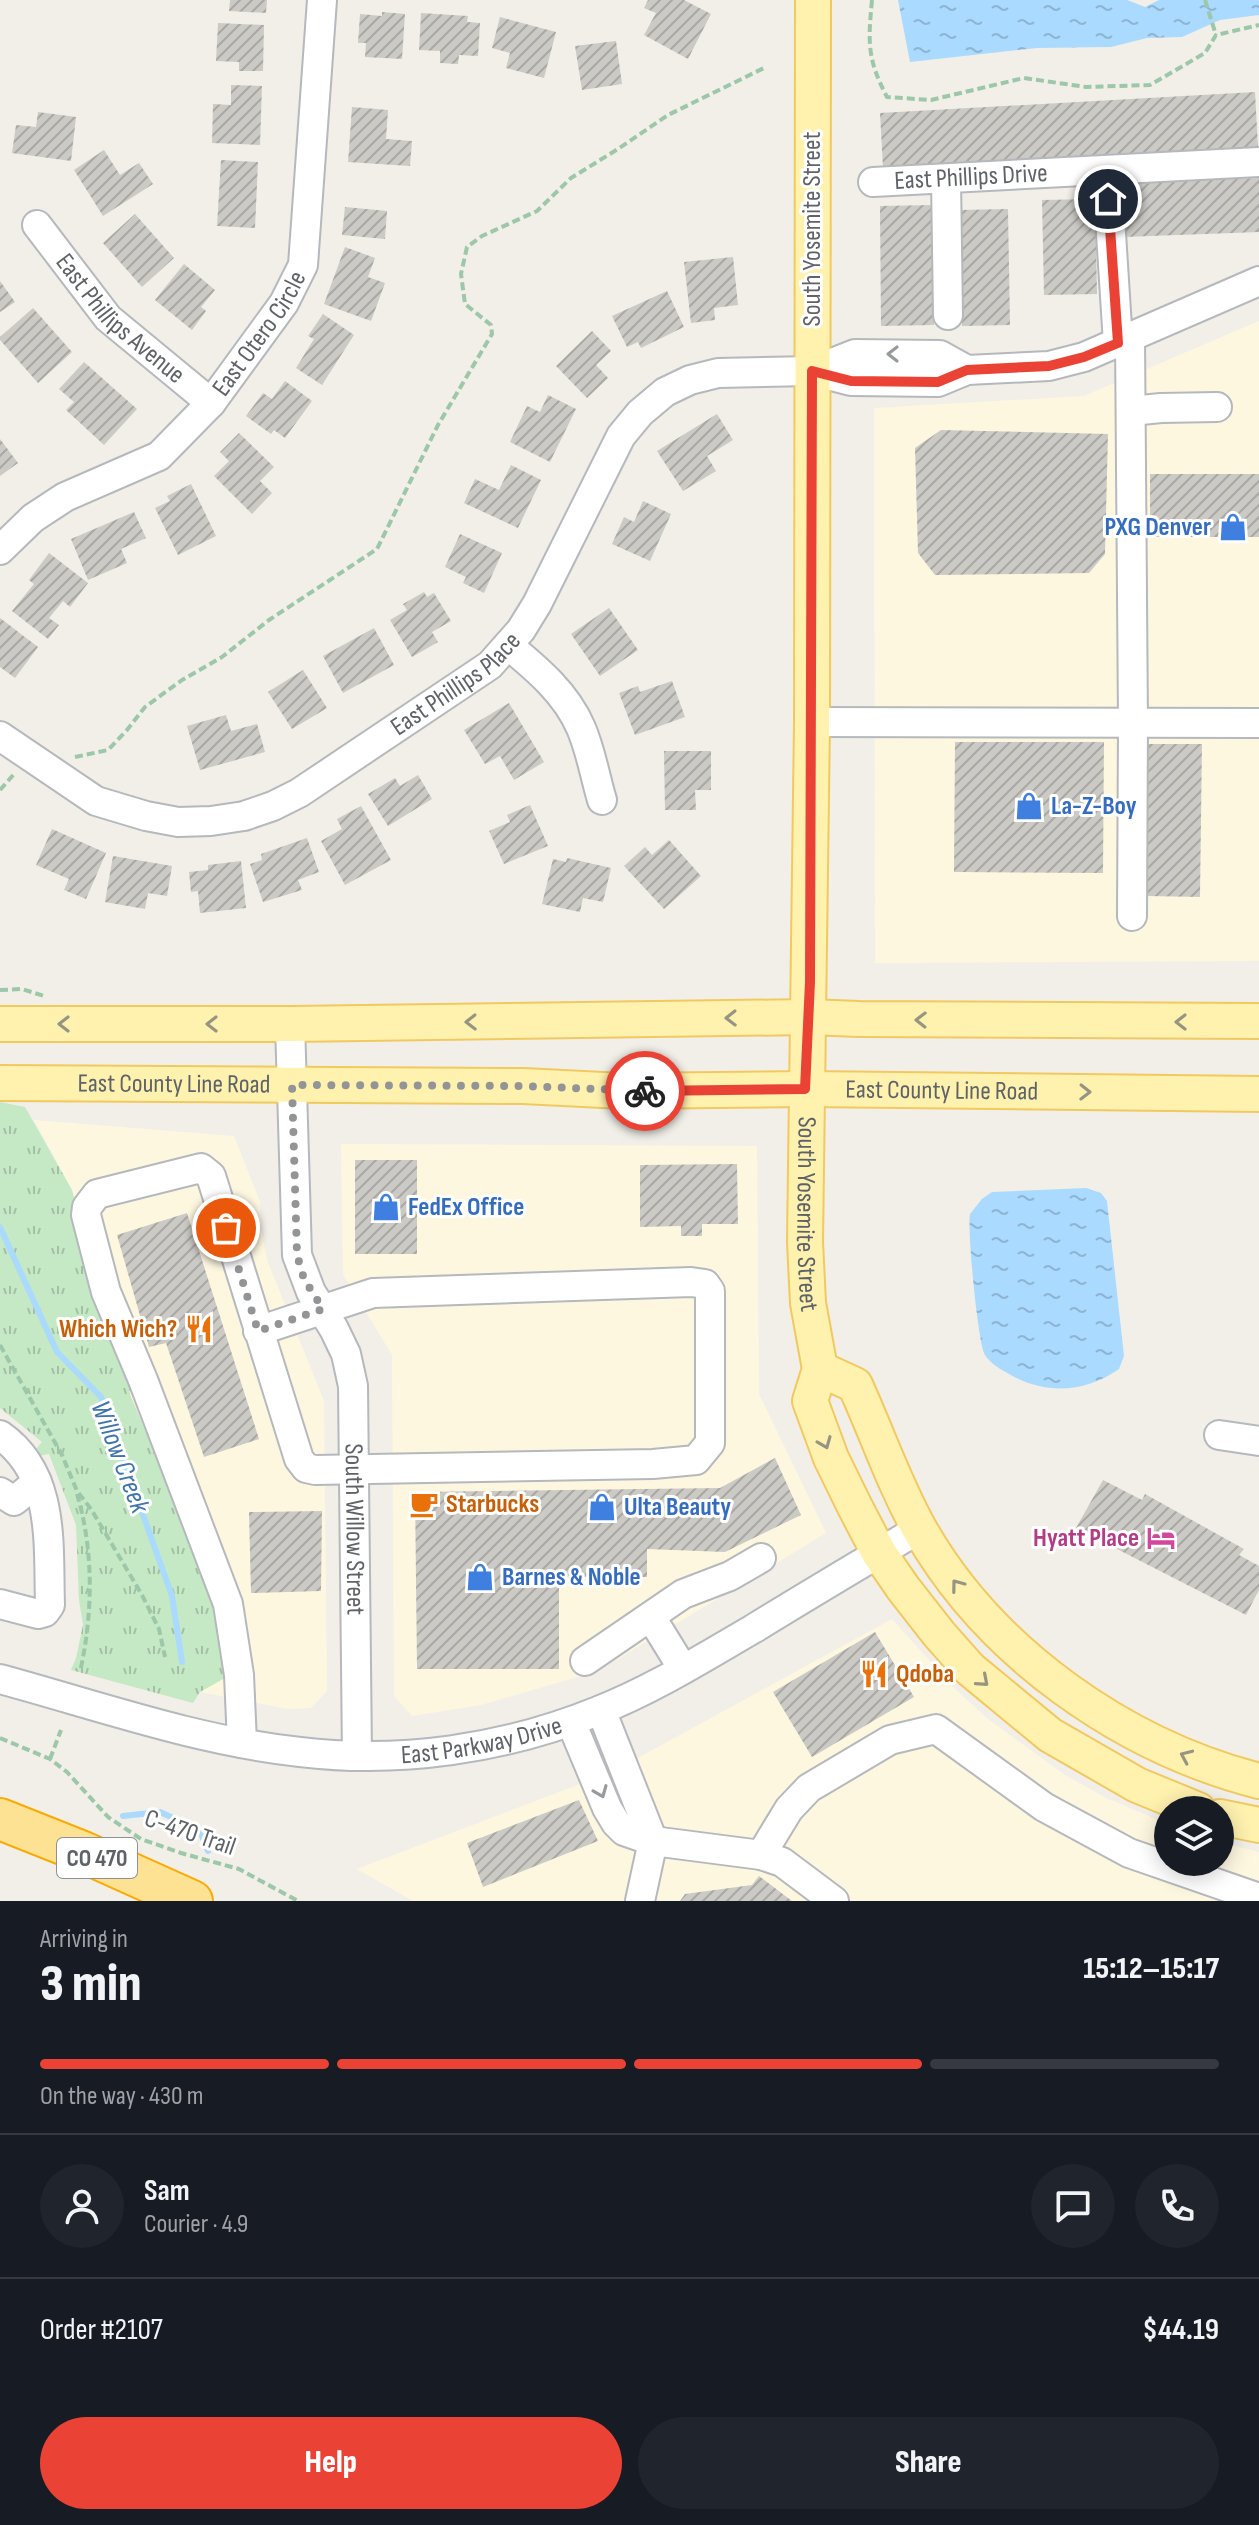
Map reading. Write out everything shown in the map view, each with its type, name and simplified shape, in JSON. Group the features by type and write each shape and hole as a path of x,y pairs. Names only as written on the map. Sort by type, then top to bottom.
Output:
{"highway":[{"name":"CO 470","path":"0,1819 192,1901"}],"main road":[{"name":"South Yosemite Street","path":"813,0 812,722 805,1242 808,1303 820,1369 810,1401 831,1458 879,1553 939,1634 970,1669 1011,1706 1050,1735 1094,1762 1164,1796"},
{"path":"0,1024 290,1024 809,1017 1259,1021"},
{"name":"East County Line Road","path":"0,1083 523,1086 623,1091 805,1089 1259,1094"},
{"path":"820,1369 855,1385 919,1529 975,1608 1003,1637 1074,1696 1113,1719 1189,1758 1259,1781"},
{"path":"1234,1820 1259,1825"}],"street":[{"name":"East Otero Circle","path":"0,550 33,518 65,497 159,456 211,403 284,303 303,265 322,0"},
{"name":"East Phillips Drive","path":"873,182 1259,162"},
{"path":"1107,171 1131,411 1132,916"},
{"path":"946,179 948,315"},
{"name":"East Phillips Avenue","path":"37,225 108,318 211,403"},
{"name":"East Phillips Place","path":"0,736 96,801 146,816 178,822 211,821 244,816 273,806 299,793 490,665 521,630 537,604 621,436 640,413 665,392 690,380 718,373 812,371 851,381 938,382 967,370 1049,366 1084,357 1259,281"},
{"path":"1131,411 1217,407"},
{"path":"508,645 545,675 572,710 583,731 602,800"},
{"path":"812,722 1259,723"},
{"name":"South Willow Street","path":"290,1024 297,1255 304,1279 346,1354 353,1386 357,1756"},
{"path":"242,1743 239,1675 228,1604 143,1380 106,1292 86,1215 87,1207 97,1194 201,1168 211,1176 258,1331 299,1459 306,1468 653,1464 696,1460 710,1443 710,1291 705,1284 373,1293 258,1331"},
{"path":"0,1435 18,1448 37,1482 47,1511 50,1605 45,1612 38,1614 0,1604"},
{"path":"1219,1435 1259,1441"},
{"path":"0,1492 14,1501 37,1482"},
{"name":"East Parkway Drive","path":"0,1679 242,1743 299,1752 401,1755 464,1748 571,1722 601,1710 683,1669 919,1529"},
{"path":"585,1661 683,1594 730,1576 761,1558"},
{"path":"651,1617 683,1669"},
{"path":"601,1710 653,1841 640,1901"},
{"path":"571,1722 607,1808 616,1823 635,1836 761,1855 782,1862 834,1901"},
{"path":"761,1855 789,1809 809,1788 890,1740 936,1729 1044,1807 1129,1853 1259,1898"}],"path":[{"path":"872,0 868,42 875,73 887,97 931,100 1024,78 1086,87 1150,85 1205,53 1216,35 1259,25"},
{"path":"1205,0 1216,35"},
{"path":"0,790 16,771 108,750 145,707 377,549 438,425 492,334 491,325 465,304 461,274 467,247 482,236 537,211 571,178 668,115 766,67"},
{"path":"0,990 22,989 45,996"},
{"path":"0,1345 62,1455 87,1526 90,1574 86,1645 80,1672"},
{"path":"77,1491 142,1595 159,1629 165,1657"},
{"path":"50,1759 61,1730"},
{"name":"C-470 Trail","path":"0,1738 50,1759 67,1772 108,1817 141,1839 239,1869 298,1901"}],"shaded area":[{"path":"1259,321 1259,961 875,963 874,408 1084,396"},
{"path":"34,1120 234,1136 260,1202 267,1260 324,1401 327,1691 311,1708 288,1709 200,1692 211,1587 129,1392 135,1376 118,1362 72,1190"},
{"path":"341,1144 757,1146 759,1394 826,1533 598,1671 481,1705 412,1716 394,1696 392,1355 343,1274"},
{"path":"892,1619 954,1688 989,1720 1065,1775 1106,1798 1154,1818 1154,1876 1234,1876 1234,1846 1259,1852 1259,1901 413,1901 357,1869 612,1772"}],"green space":[{"path":"0,1102 25,1107 72,1190 118,1362 135,1377 129,1392 211,1587 225,1678 200,1692 193,1703 71,1670 83,1625 76,1525 49,1454 28,1458 42,1442 0,1408"}],"water":[{"path":"898,0 1127,0 1145,7 1159,0 1259,0 1259,15 1220,20 1182,37 1147,38 1111,47 1037,48 910,62"},
{"path":"1086,1188 1101,1193 1107,1201 1124,1356 1119,1369 1093,1383 1051,1388 1023,1381 993,1364 985,1355 974,1286 970,1214 992,1192"}],"building":[{"path":"230,0 267,0 266,13 229,11"},
{"path":"648,0 684,0 711,14 688,59 644,35 656,13 644,8"},
{"path":"382,12 405,14 402,59 365,57 366,43 358,43 360,14 382,16"},
{"path":"421,13 468,16 467,22 480,23 478,56 459,55 458,64 440,63 440,51 419,50"},
{"path":"500,17 556,32 544,78 506,68 510,53 492,48"},
{"path":"218,23 264,25 263,71 239,71 239,62 216,61"},
{"path":"616,41 622,84 582,90 575,46"},
{"path":"231,85 262,86 260,145 212,143 213,104 231,105"},
{"path":"1255,92 1258,147 883,168 880,113"},
{"path":"352,107 388,110 386,139 412,141 410,166 348,162"},
{"path":"38,112 76,117 71,161 12,153 16,125 36,127"},
{"path":"104,150 120,175 139,163 153,184 103,216 74,170"},
{"path":"221,160 258,162 255,228 217,226"},
{"path":"1259,178 1259,232 1124,237 1123,182"},
{"path":"1095,199 1097,294 1044,295 1042,200"},
{"path":"933,205 934,325 881,326 880,206"},
{"path":"345,207 387,211 385,239 342,235"},
{"path":"1008,209 1010,325 962,326 961,210"},
{"path":"135,214 174,258 142,287 103,243"},
{"path":"345,247 375,258 368,277 385,283 371,321 324,304"},
{"path":"733,257 738,305 714,308 715,320 691,323 684,262"},
{"path":"184,264 215,290 201,307 206,311 192,330 155,300"},
{"path":"0,281 15,302 0,312"},
{"path":"667,291 684,327 641,348 638,342 627,347 612,316"},
{"path":"33,308 72,352 38,383 0,340"},
{"path":"323,314 354,335 322,385 296,368 314,339 308,336"},
{"path":"592,331 611,351 596,365 608,378 587,398 556,366"},
{"path":"84,362 137,409 104,445 66,410 74,402 59,389"},
{"path":"285,381 312,401 285,438 274,430 271,434 246,416 263,393 272,399"},
{"path":"548,395 576,409 550,462 510,442 527,406 540,412"},
{"path":"717,414 733,440 707,456 716,471 683,491 657,451"},
{"path":"941,430 1108,434 1105,554 1089,573 935,575 918,553 915,448"},
{"path":"239,433 274,467 260,481 272,493 252,514 214,476 229,461 220,452"},
{"path":"0,439 18,463 0,476"},
{"path":"511,465 541,480 518,528 464,503 475,479 499,490"},
{"path":"1150,474 1259,474 1259,537 1150,537"},
{"path":"191,484 216,536 178,555 155,508 170,501 167,496"},
{"path":"643,501 671,514 650,561 612,544 624,517 634,522"},
{"path":"134,512 146,538 121,549 127,563 88,580 71,539"},
{"path":"460,534 502,553 484,593 463,583 466,577 445,567"},
{"path":"49,553 88,583 70,607 63,601 49,618 59,625 48,639 12,611 34,584 29,580"},
{"path":"424,592 427,597 434,593 451,621 432,632 438,642 412,657 390,620 407,610 403,604"},
{"path":"609,608 638,650 600,676 571,634"},
{"path":"0,618 38,647 15,678 0,667"},
{"path":"374,628 394,665 343,693 323,656"},
{"path":"303,670 327,708 292,729 268,692"},
{"path":"672,681 685,717 635,735 619,693 638,686 640,692"},
{"path":"509,703 544,762 514,780 500,756 485,764 464,730"},
{"path":"226,715 231,731 257,724 265,752 200,770 187,726"},
{"path":"955,742 1104,742 1103,873 954,872"},
{"path":"1147,744 1202,744 1200,897 1146,896"},
{"path":"664,751 711,751 711,790 695,790 696,810 665,810"},
{"path":"418,775 432,799 388,826 368,794 395,778 400,786"},
{"path":"530,805 548,846 504,864 489,831 510,822 507,815"},
{"path":"361,806 391,860 345,885 321,841 342,829 337,819"},
{"path":"52,829 106,853 86,899 64,890 69,879 36,865"},
{"path":"307,838 319,872 298,880 302,890 263,902 250,864 262,860 261,854"},
{"path":"669,840 701,876 664,909 624,866 645,847 652,855"},
{"path":"113,856 172,866 167,896 148,893 145,909 105,902"},
{"path":"567,858 611,868 603,902 583,898 580,912 542,904 553,859 566,862"},
{"path":"241,861 246,908 200,913 198,891 191,892 189,872 208,870 208,865"},
{"name":"FedEx Office","path":"355,1160 417,1160 417,1254 355,1254"},
{"path":"737,1164 738,1224 702,1224 702,1236 681,1236 681,1226 640,1227 640,1165"},
{"path":"187,1213 259,1439 204,1457 166,1343 149,1347 117,1235"},
{"path":"775,1458 801,1515 725,1552 647,1549 647,1577 559,1577 559,1669 417,1669 415,1492 720,1488"},
{"name":"Hyatt Place","path":"1103,1480 1142,1500 1145,1494 1244,1549 1239,1555 1259,1566 1259,1590 1246,1615 1076,1528"},
{"path":"322,1511 321,1591 251,1593 249,1512"},
{"path":"875,1632 914,1697 812,1757 773,1692"},
{"path":"579,1800 598,1841 483,1887 467,1843"},
{"path":"759,1876 792,1901 680,1901 685,1894 752,1885"}],"waterway":[{"name":"Willow Creek","path":"0,1227 57,1352 101,1397 172,1596 182,1662"},
{"path":"123,1816 160,1812 195,1828 208,1851"}],"way so far":[{"path":"226,1228 258,1331 323,1309 304,1279 297,1255 292,1085 523,1086 645,1091"}],"place":[{"name":"PXG Denver","path":"1233,527"},
{"name":"La-Z-Boy","path":"1029,806"},
{"name":"FedEx Office","path":"386,1207"},
{"name":"Which Wich?","path":"199,1329"},
{"name":"Starbucks","path":"424,1504"},
{"name":"Ulta Beauty","path":"602,1507"},
{"name":"Hyatt Place","path":"1161,1538"},
{"name":"Barnes & Noble","path":"480,1577"},
{"name":"Qdoba","path":"874,1674"}],"route":[{"path":"645,1091 805,1089 810,982 812,371 851,381 938,382 967,370 1049,366 1084,357 1118,343 1108,199"}]}
